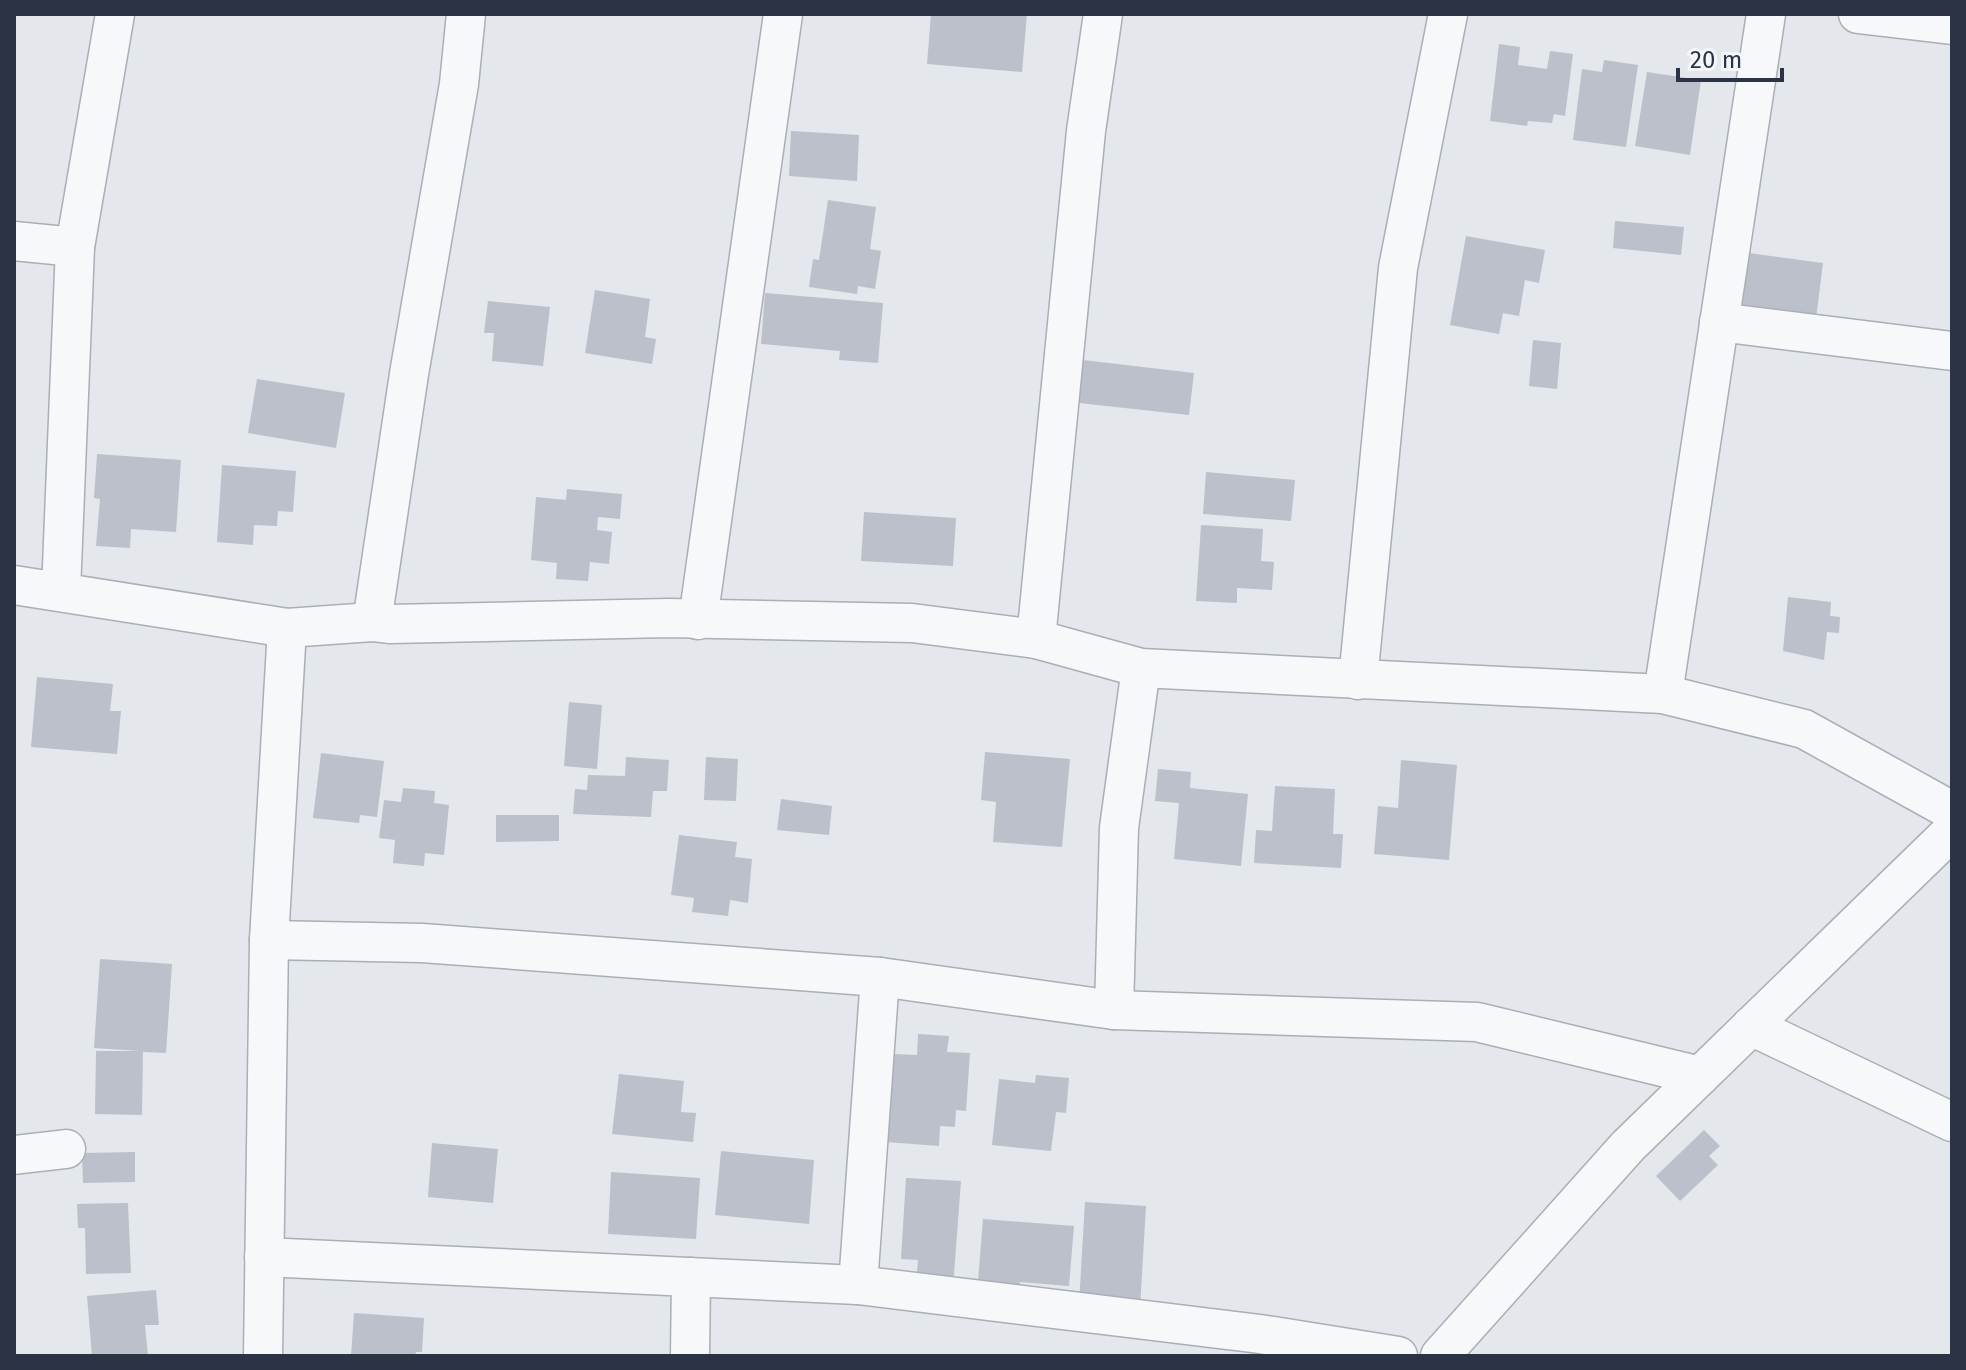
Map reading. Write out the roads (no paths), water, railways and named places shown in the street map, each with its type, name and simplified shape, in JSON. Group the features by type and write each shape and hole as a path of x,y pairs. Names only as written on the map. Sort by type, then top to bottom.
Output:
{"street":[{"path":"61,591 75,247 115,14"},
{"path":"372,622 409,374 459,84 466,14"},
{"path":"698,620 783,14"},
{"path":"1036,639 1086,131 1103,14"},
{"path":"1358,680 1398,268 1448,14"},
{"path":"1663,694 1766,14"},
{"path":"1858,14 1952,25"},
{"path":"14,241 75,247"},
{"path":"1719,322 1952,351"},
{"path":"14,585 287,628 372,622 698,620 912,623 1036,639 1141,668 1663,694 1804,729 1952,811"},
{"path":"263,1356 269,940 287,628"},
{"path":"1114,1010 1119,828 1141,668"},
{"path":"1440,1356 1628,1146 1952,831"},
{"path":"269,940 422,943 880,977 1114,1010 1477,1022 1700,1076"},
{"path":"858,1285 880,977"},
{"path":"1751,1026 1952,1122"},
{"path":"14,1155 66,1149"},
{"path":"264,1257 858,1285 1260,1334 1398,1356"},
{"path":"690,1356 691,1277"}]}
